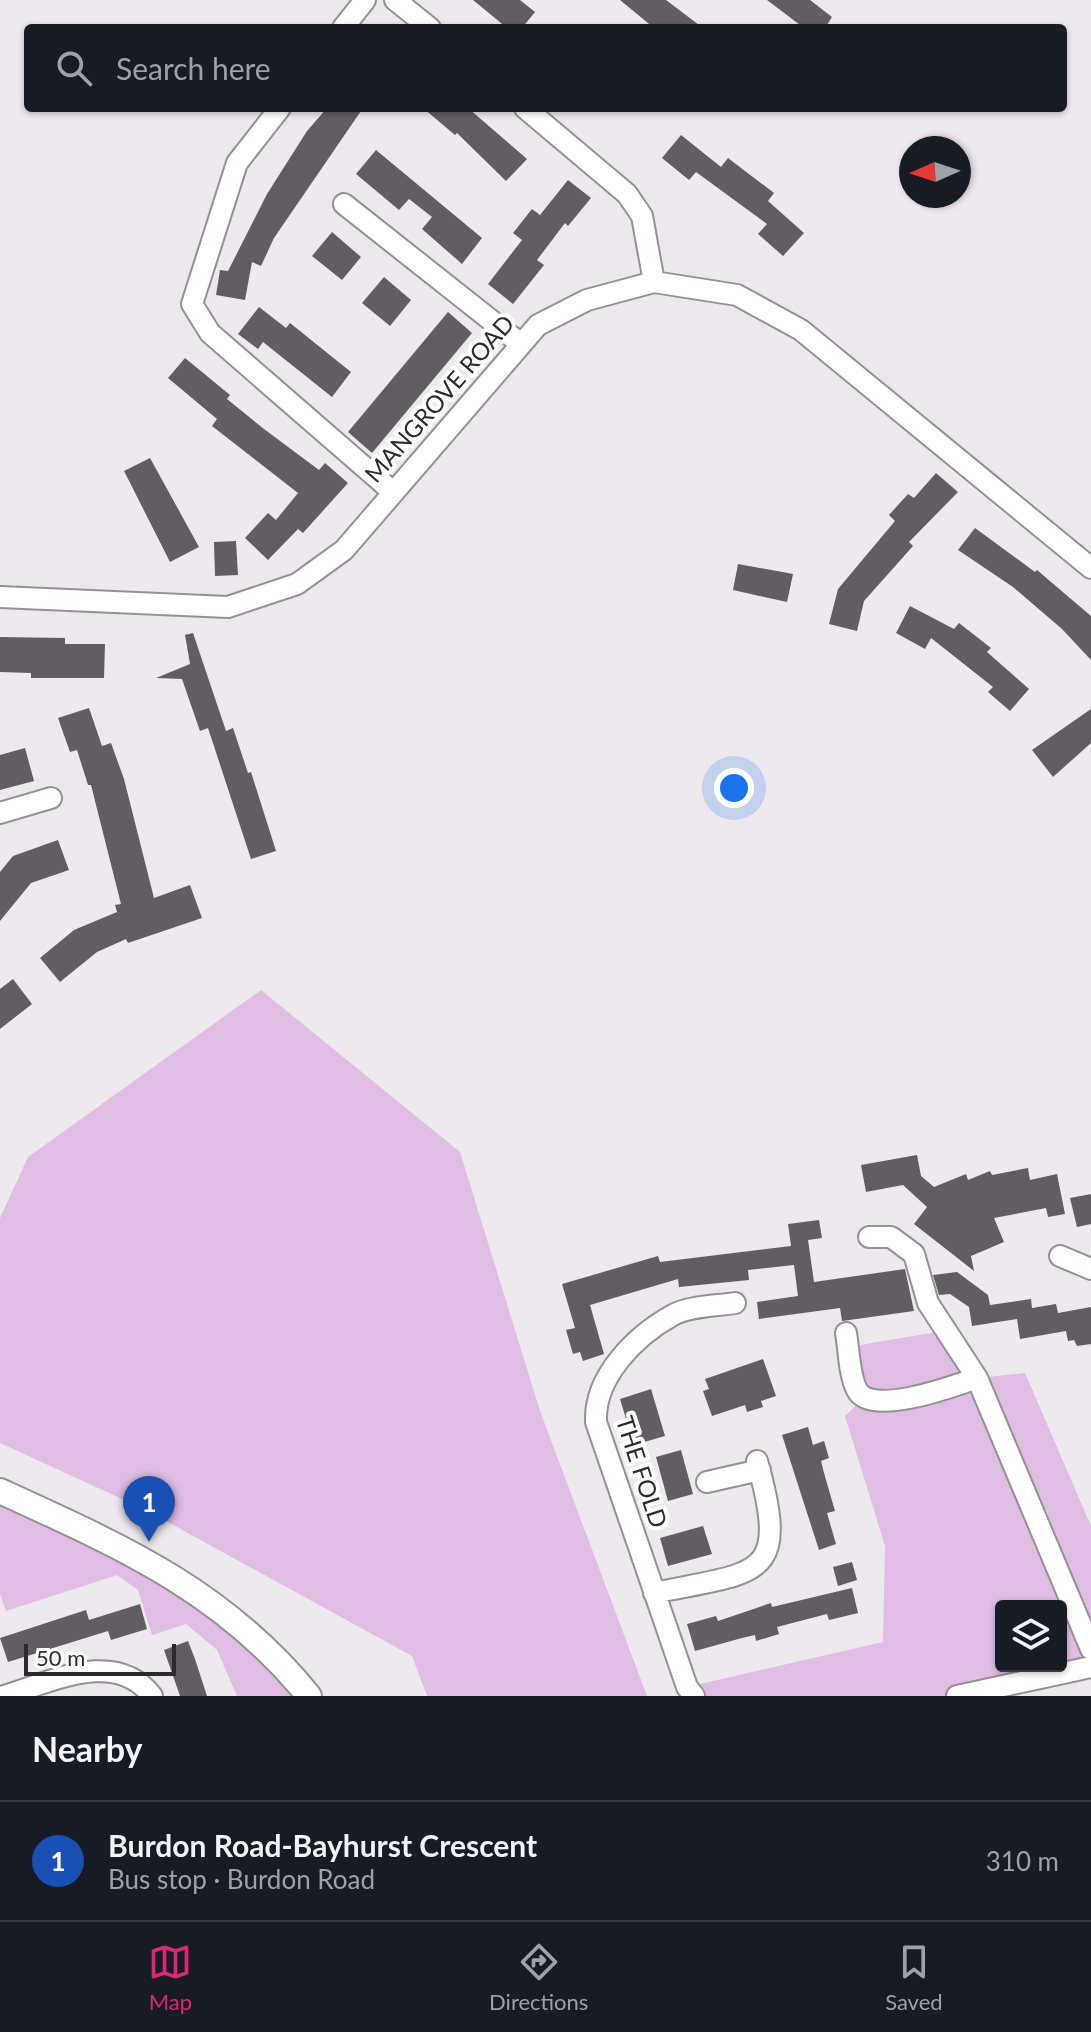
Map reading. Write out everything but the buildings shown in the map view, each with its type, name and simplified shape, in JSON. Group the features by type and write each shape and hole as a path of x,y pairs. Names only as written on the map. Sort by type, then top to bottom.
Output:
{"main road":[{"path":"0,1491 118,1545 207,1598 286,1667 309,1696"}],"street":[{"path":"346,24 365,0"},
{"path":"395,0 425,24"},
{"path":"277,112 237,163 192,304 210,333 393,492"},
{"path":"530,112 627,194 642,216 654,282"},
{"path":"344,204 521,344"},
{"name":"MANGROVE ROAD","path":"0,597 228,607 297,584 344,550 538,325 587,300 654,282 737,295 801,330 1091,568"},
{"path":"0,813 51,798"},
{"path":"869,1237 891,1237 914,1254 928,1303 977,1378 1091,1649"},
{"path":"1060,1256 1091,1269"},
{"name":"THE FOLD","path":"694,1696 654,1593 596,1422 595,1403 626,1351 675,1313 735,1303"},
{"path":"846,1333 857,1389 865,1398 878,1402 932,1393 977,1378"},
{"path":"654,1593 748,1573 769,1551 773,1518 759,1465 707,1482"},
{"path":"957,1696 1091,1667"},
{"path":"4,1696 86,1671 114,1671 143,1683 152,1696"}],"shaded area":[{"path":"261,990 460,1152 540,1411 647,1696 427,1696 412,1656 146,1510 0,1443 0,1218 28,1157"},
{"path":"949,1330 977,1378 1025,1373 1091,1526 1091,1667 957,1696 694,1696 687,1687 883,1642 885,1546 845,1416 864,1398 848,1347"},
{"path":"0,1491 162,1568 309,1696 237,1696 217,1650 186,1624 152,1635 138,1590 117,1575 6,1611 0,1594"}],"place":[{"name":"Burdon Road-Bayhurst Crescent","path":"149,1542"}]}
